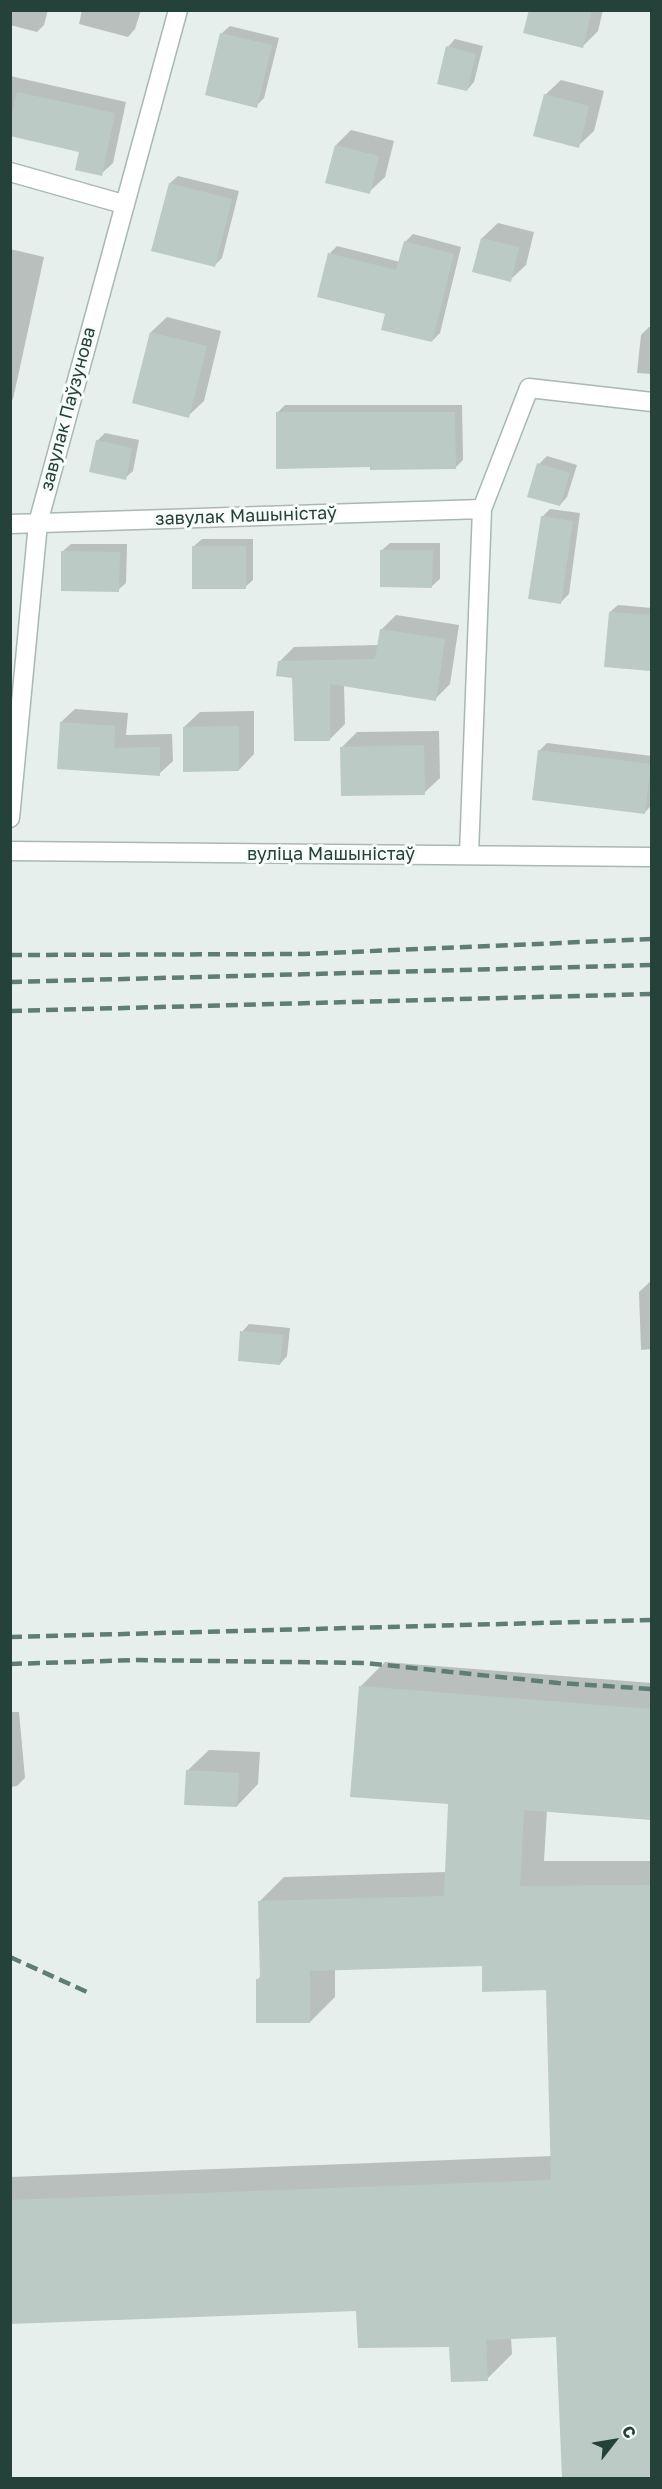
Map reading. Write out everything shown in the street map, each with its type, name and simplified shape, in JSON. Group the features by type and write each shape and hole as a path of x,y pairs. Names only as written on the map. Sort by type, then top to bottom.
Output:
{"street":[{"name":"завулак Паўзунова","path":"10,818 38,523 177,10"},
{"path":"10,172 123,204"},
{"path":"469,855 482,509 529,388 651,402"},
{"name":"завулак Машыністаў","path":"10,524 482,509"},
{"name":"вуліца Машыністаў","path":"10,851 651,857"}],"building":[{"path":"529,10 592,10 583,48 523,33"},
{"path":"220,33 272,45 257,108 205,95"},
{"path":"446,46 476,54 467,91 437,84"},
{"path":"17,92 115,113 102,176 75,170 79,152 10,136 10,123"},
{"path":"544,94 589,106 579,148 533,136"},
{"path":"335,145 379,156 370,194 325,183"},
{"path":"169,183 232,199 215,267 151,251"},
{"path":"481,238 519,247 511,282 472,272"},
{"path":"404,241 454,254 432,342 381,330 385,314 317,297 328,253 396,270"},
{"path":"150,332 207,346 189,418 132,403"},
{"path":"276,412 455,412 456,469 370,470 370,467 276,469"},
{"path":"96,440 132,448 126,480 89,472"},
{"path":"537,463 570,473 560,506 527,497"},
{"path":"541,516 573,521 561,604 528,599"},
{"path":"192,546 246,546 246,589 192,589"},
{"path":"380,550 433,550 432,588 380,587"},
{"path":"61,551 120,552 119,592 61,591"},
{"path":"609,612 651,615 651,671 604,667"},
{"path":"380,629 445,639 436,701 330,684 330,741 294,741 292,678 276,676 278,661 375,659"},
{"path":"60,722 115,726 114,748 160,747 160,776 57,769"},
{"path":"239,726 239,771 183,772 183,727"},
{"path":"424,745 425,795 341,796 340,747"},
{"path":"538,750 651,764 645,814 532,800"},
{"path":"240,1331 283,1335 280,1365 238,1361"},
{"path":"359,1686 651,1709 651,1820 524,1810 520,1886 650,1885 651,2478 562,2478 556,2337 486,2340 488,2381 451,2382 449,2347 358,2348 356,2311 10,2324 10,2200 551,2180 546,1990 482,1992 482,1966 310,1971 310,2023 256,2023 256,1979 260,1979 258,1901 444,1896 448,1804 350,1797"},
{"path":"186,1770 239,1773 237,1807 184,1805"}],"railway":[{"path":"10,955 303,954 652,939"},
{"path":"10,982 652,965"},
{"path":"10,1011 652,994"},
{"path":"10,1637 652,1620"},
{"path":"10,1664 137,1660 365,1663 558,1683 652,1689"},
{"path":"10,1957 87,1992"}]}
